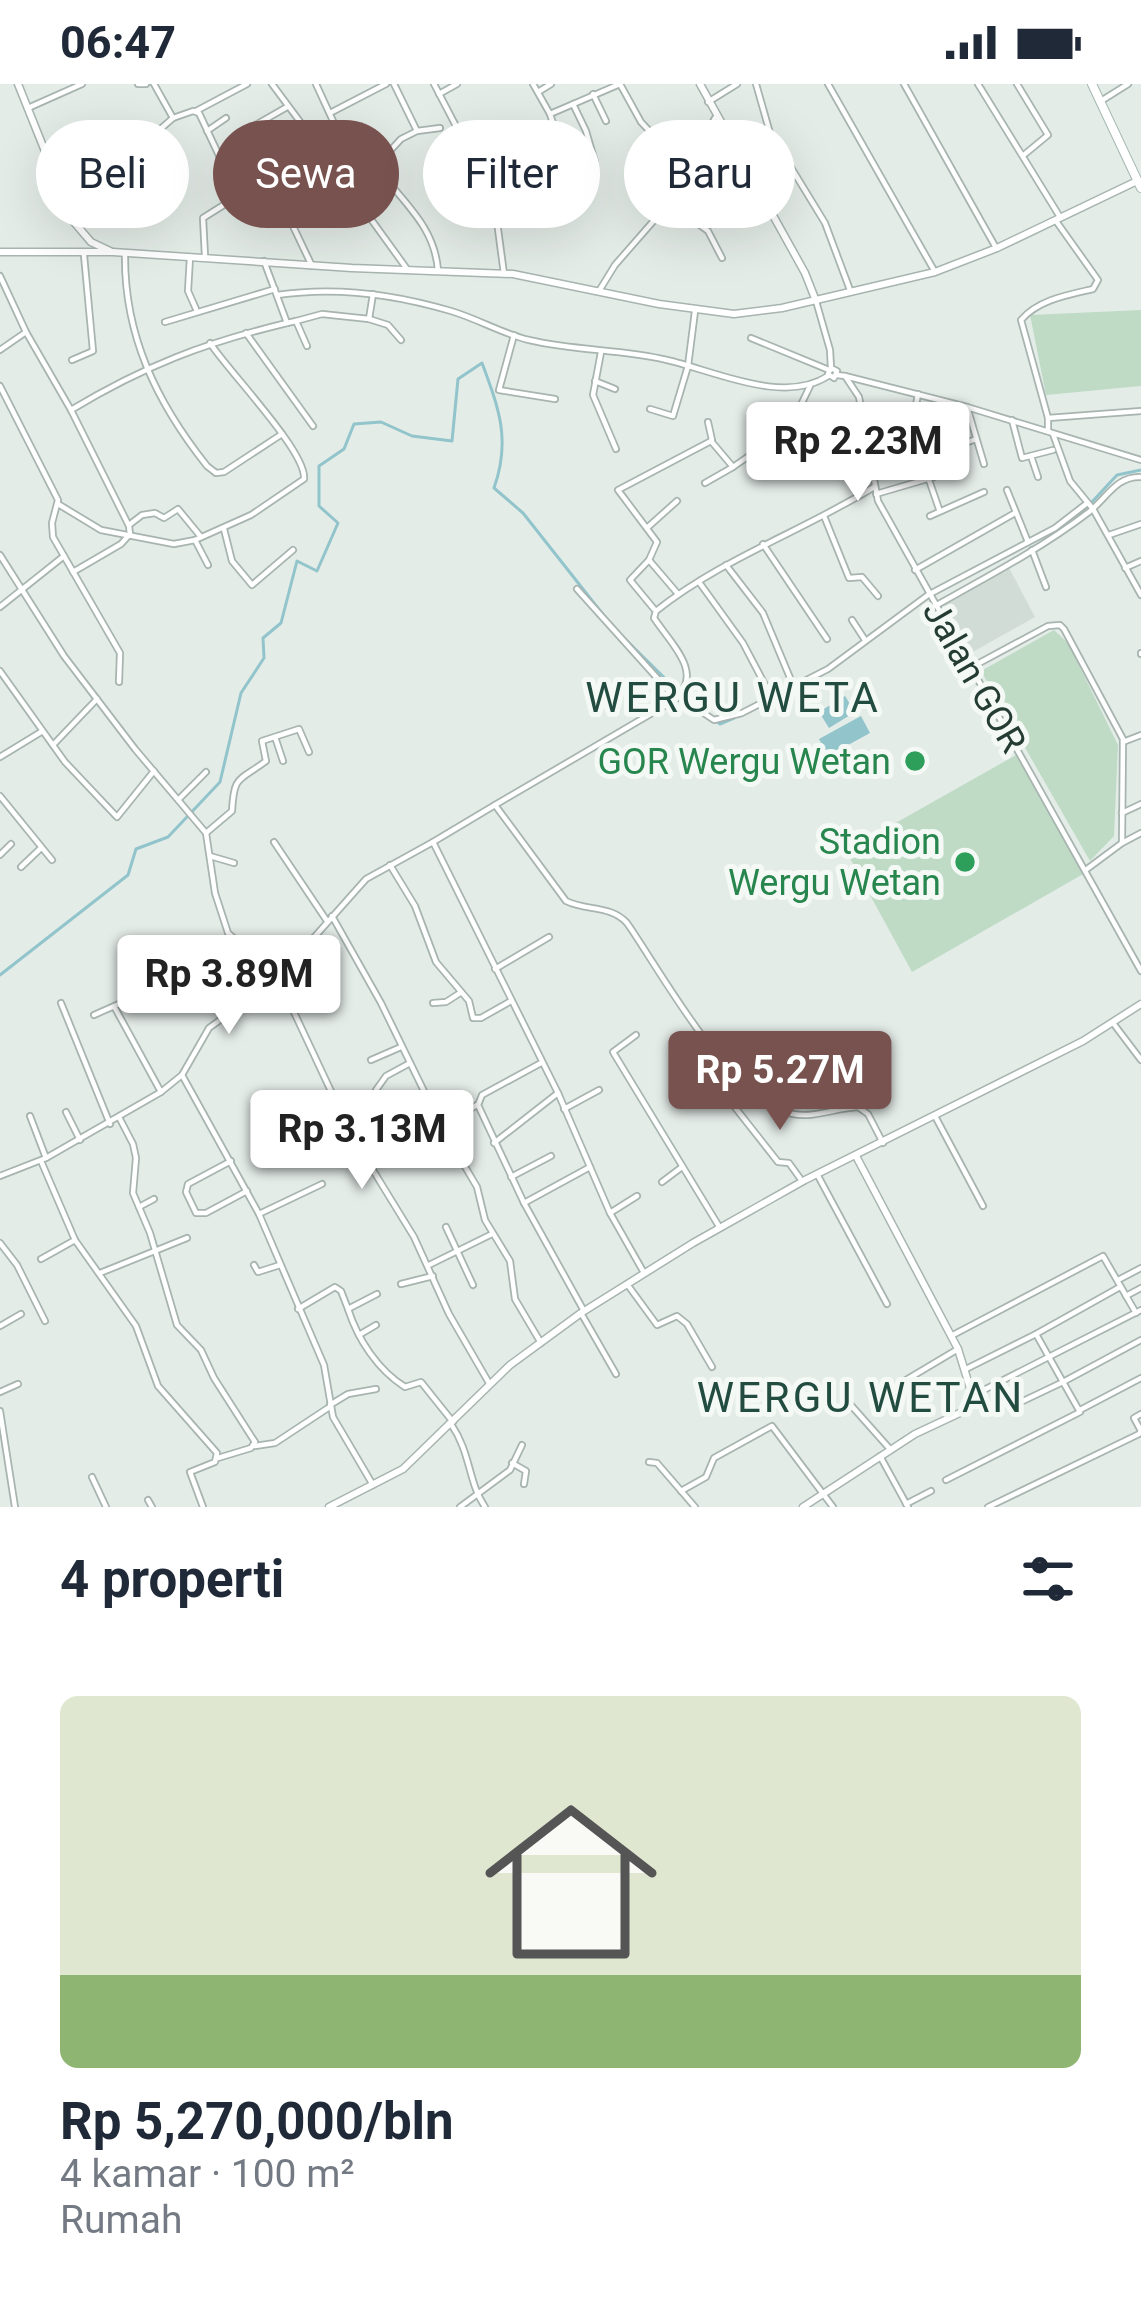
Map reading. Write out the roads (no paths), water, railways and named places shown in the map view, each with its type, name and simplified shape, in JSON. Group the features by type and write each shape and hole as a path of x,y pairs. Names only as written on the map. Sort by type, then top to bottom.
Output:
{"main road":[{"path":"1092,84 1140,183"}],"street":[{"path":"18,84 36,128"},
{"path":"28,108 82,84"},
{"path":"146,84 173,118"},
{"path":"171,120 248,84"},
{"path":"272,84 296,120"},
{"path":"316,84 333,120"},
{"path":"330,113 390,84 417,131"},
{"path":"434,84 453,120"},
{"path":"439,94 457,84"},
{"path":"533,84 552,120"},
{"path":"538,92 551,84"},
{"path":"550,114 596,90 620,84 640,120"},
{"path":"700,84 805,273 830,350 829,372"},
{"path":"708,102 737,84"},
{"path":"756,84 770,133 825,223 850,292"},
{"path":"828,84 935,272"},
{"path":"904,84 997,248"},
{"path":"978,84 1098,280 1093,289 1049,301 1021,320 1056,449 1070,481 1109,535 1141,595"},
{"path":"1017,84 1048,135 1024,155"},
{"path":"1100,101 1128,84"},
{"path":"596,90 606,121"},
{"path":"573,104 581,120"},
{"path":"264,120 287,107"},
{"path":"196,111 213,143"},
{"path":"207,131 226,118"},
{"path":"423,130 401,139 376,166 421,219 437,252 438,271"},
{"path":"0,253 113,252 504,274 734,314 816,301 935,272 1140,183"},
{"path":"205,257 202,218 213,212"},
{"path":"78,228 113,252"},
{"path":"294,228 312,266"},
{"path":"377,228 407,269"},
{"path":"498,228 504,274"},
{"path":"598,292 648,228"},
{"path":"703,228 722,258"},
{"path":"125,254 127,299 148,368 174,424 216,473 245,461 282,434"},
{"path":"72,360 93,351 84,255"},
{"path":"190,256 188,290 197,311"},
{"path":"264,261 287,322"},
{"path":"0,276 130,529"},
{"path":"165,322 276,292 338,289 449,310 514,335 649,356 772,385 809,386"},
{"path":"369,319 373,293"},
{"path":"650,409 673,416 688,366 695,310"},
{"path":"71,410 148,368 210,343 322,314 388,325 401,340"},
{"path":"296,321 308,346"},
{"path":"0,350 26,332"},
{"path":"246,333 314,426"},
{"path":"514,335 500,392 555,399"},
{"path":"751,338 829,372 967,407 1141,460"},
{"path":"0,386 58,504 87,524 130,529 174,544 224,528 264,507 306,476 282,434 210,343"},
{"path":"601,352 595,403 616,448"},
{"path":"705,483 762,448 779,451 809,386 829,372"},
{"name":"Jalan GOR","path":"841,375 859,398 875,491 931,600 1141,971"},
{"path":"595,381 615,389"},
{"path":"0,1165 2,1175 43,1159 161,1092 182,1075 209,1028 278,978 366,879 680,696 688,684 687,671 654,618 656,611 763,544 875,491 929,480 934,473 914,416 918,394"},
{"path":"967,407 984,464"},
{"path":"1048,418 1141,411"},
{"path":"1012,420 1022,458 1056,449"},
{"path":"708,422 712,440 733,467"},
{"path":"929,457 976,439"},
{"path":"656,611 630,580 658,545 618,490 712,440"},
{"path":"1031,456 1038,477"},
{"path":"931,600 1031,550 1119,482 1141,477"},
{"path":"929,480 940,511"},
{"path":"1006,490 1028,542"},
{"path":"930,516 984,492"},
{"path":"648,527 677,501"},
{"path":"58,504 52,530 120,653 118,682"},
{"path":"577,590 680,696 718,721 828,669 931,600 1090,506"},
{"path":"73,572 121,544 142,515 155,513 164,518 178,509 198,538 208,565"},
{"path":"915,570 1015,513"},
{"path":"824,516 849,578 863,578 878,596"},
{"path":"1109,535 1141,524"},
{"path":"224,528 235,567 252,585 293,550"},
{"path":"763,544 827,639"},
{"path":"1031,550 1046,587"},
{"path":"0,555 97,699 206,833 215,893 231,939 278,978 345,1121 429,1265 449,1314 488,1383"},
{"path":"0,607 64,556"},
{"path":"650,560 679,595"},
{"path":"1125,568 1141,561"},
{"path":"726,566 763,613 794,687"},
{"path":"699,582 743,643 772,698"},
{"path":"852,620 866,642"},
{"path":"970,668 1048,626 1060,625 1123,742 1122,843"},
{"path":"0,671 53,745 117,817 154,771"},
{"path":"53,745 97,699"},
{"path":"206,833 232,811 235,784 265,763 261,742 299,729 309,752"},
{"path":"0,757 43,731"},
{"path":"1123,742 1141,735"},
{"path":"275,737 283,761"},
{"path":"181,802 206,772"},
{"path":"0,796 52,860"},
{"path":"1122,813 1141,804"},
{"path":"495,805 566,901 612,912 628,923 698,1030 756,1095 789,1114 858,1107 868,1114 884,1143"},
{"path":"1086,870 1141,833"},
{"path":"274,842 329,919 477,1187 485,1220 510,1261 515,1299 541,1343"},
{"path":"434,842 610,1213 644,1273"},
{"path":"0,855 11,844"},
{"path":"21,867 41,848"},
{"path":"210,856 234,862"},
{"path":"389,865 415,906 436,962 476,1019 511,1001"},
{"path":"495,969 550,937"},
{"path":"94,1015 182,976 231,939"},
{"path":"433,1003 446,1002 461,992"},
{"path":"61,1003 110,1124"},
{"path":"328,1507 413,1461 488,1383 644,1273 802,1181 936,1118 1141,1004"},
{"path":"115,1007 161,1092"},
{"path":"1113,1023 1141,1060"},
{"path":"636,1035 613,1052 720,1228"},
{"path":"371,1060 401,1046"},
{"path":"440,1126 478,1105 482,1095 541,1063"},
{"path":"376,1090 386,1076 410,1064"},
{"path":"182,1075 259,1214 324,1366 339,1431 373,1485"},
{"path":"564,1109 599,1090"},
{"path":"494,1143 557,1093"},
{"path":"730,1101 778,1162 790,1164 802,1181"},
{"path":"478,1105 511,1178 616,1374"},
{"path":"66,1112 80,1140"},
{"path":"345,1121 361,1112"},
{"path":"30,1116 75,1240 136,1325 158,1387 218,1458"},
{"path":"936,1118 983,1207"},
{"path":"119,1119 133,1144 133,1193 176,1325 201,1350 255,1446"},
{"path":"511,1178 551,1156"},
{"path":"856,1156 958,1348 974,1395"},
{"path":"231,1161 188,1184 186,1192 196,1213 206,1213 247,1191"},
{"path":"524,1203 590,1167"},
{"path":"662,1182 682,1167"},
{"path":"818,1174 887,1304"},
{"path":"259,1214 322,1184"},
{"path":"610,1213 637,1196"},
{"path":"139,1207 154,1199"},
{"path":"446,1227 473,1285"},
{"path":"429,1265 492,1234"},
{"path":"100,1274 187,1238"},
{"path":"41,1259 75,1240"},
{"path":"0,1243 45,1322"},
{"path":"803,1507 891,1449 964,1411 974,1395 1138,1311 1102,1256 951,1336"},
{"path":"254,1265 258,1272 280,1265"},
{"path":"966,1369 1036,1334 1141,1268"},
{"path":"401,1284 433,1276"},
{"path":"627,1284 657,1325 680,1318 712,1367"},
{"path":"298,1309 335,1287 341,1291 359,1335 400,1385 421,1382 452,1423 469,1456 477,1495 485,1507"},
{"path":"1126,1296 1141,1288"},
{"path":"348,1309 377,1294"},
{"path":"0,1326 21,1314"},
{"path":"359,1335 376,1325"},
{"path":"1036,1334 1080,1409"},
{"path":"1023,1401 1141,1340"},
{"path":"901,1383 958,1348"},
{"path":"946,1480 1141,1378"},
{"path":"0,1392 18,1384"},
{"path":"203,1507 190,1472 218,1458 274,1443 348,1394 376,1389"},
{"path":"849,1403 891,1449"},
{"path":"0,1411 15,1507"},
{"path":"988,1507 1138,1434 1141,1431 1134,1418 1141,1414"},
{"path":"682,1492 706,1477 714,1458 772,1426 833,1507"},
{"path":"460,1507 510,1470 522,1445"},
{"path":"880,1456 907,1505 931,1491"},
{"path":"649,1462 657,1463 695,1507"},
{"path":"512,1463 526,1471 524,1484"},
{"path":"92,1477 106,1507"}],"water":[{"path":"845,696 855,712 829,728 819,712"},
{"path":"861,716 870,733 828,756 819,739"}],"waterway":[{"path":"0,975 128,875 136,849 168,837 220,782 241,693 264,658 263,638 281,623 297,561 317,571 338,523 319,506 319,466 344,449 354,424 381,422 412,436 452,441 458,379 482,363 501,425 502,455 494,488 523,513 605,617"},
{"path":"1078,517 1117,475 1141,470"},
{"path":"1041,538 1070,523"},
{"path":"623,637 697,710"},
{"path":"716,721 720,724 734,718"}],"place":[{"name":"GOR Wergu Wetan","path":"915,761"},
{"name":"Stadion Wergu Wetan","path":"965,862"}],"district":[{"name":"WERGU WETA","path":"733,697"},
{"name":"WERGU WETAN","path":"861,1397"}]}
